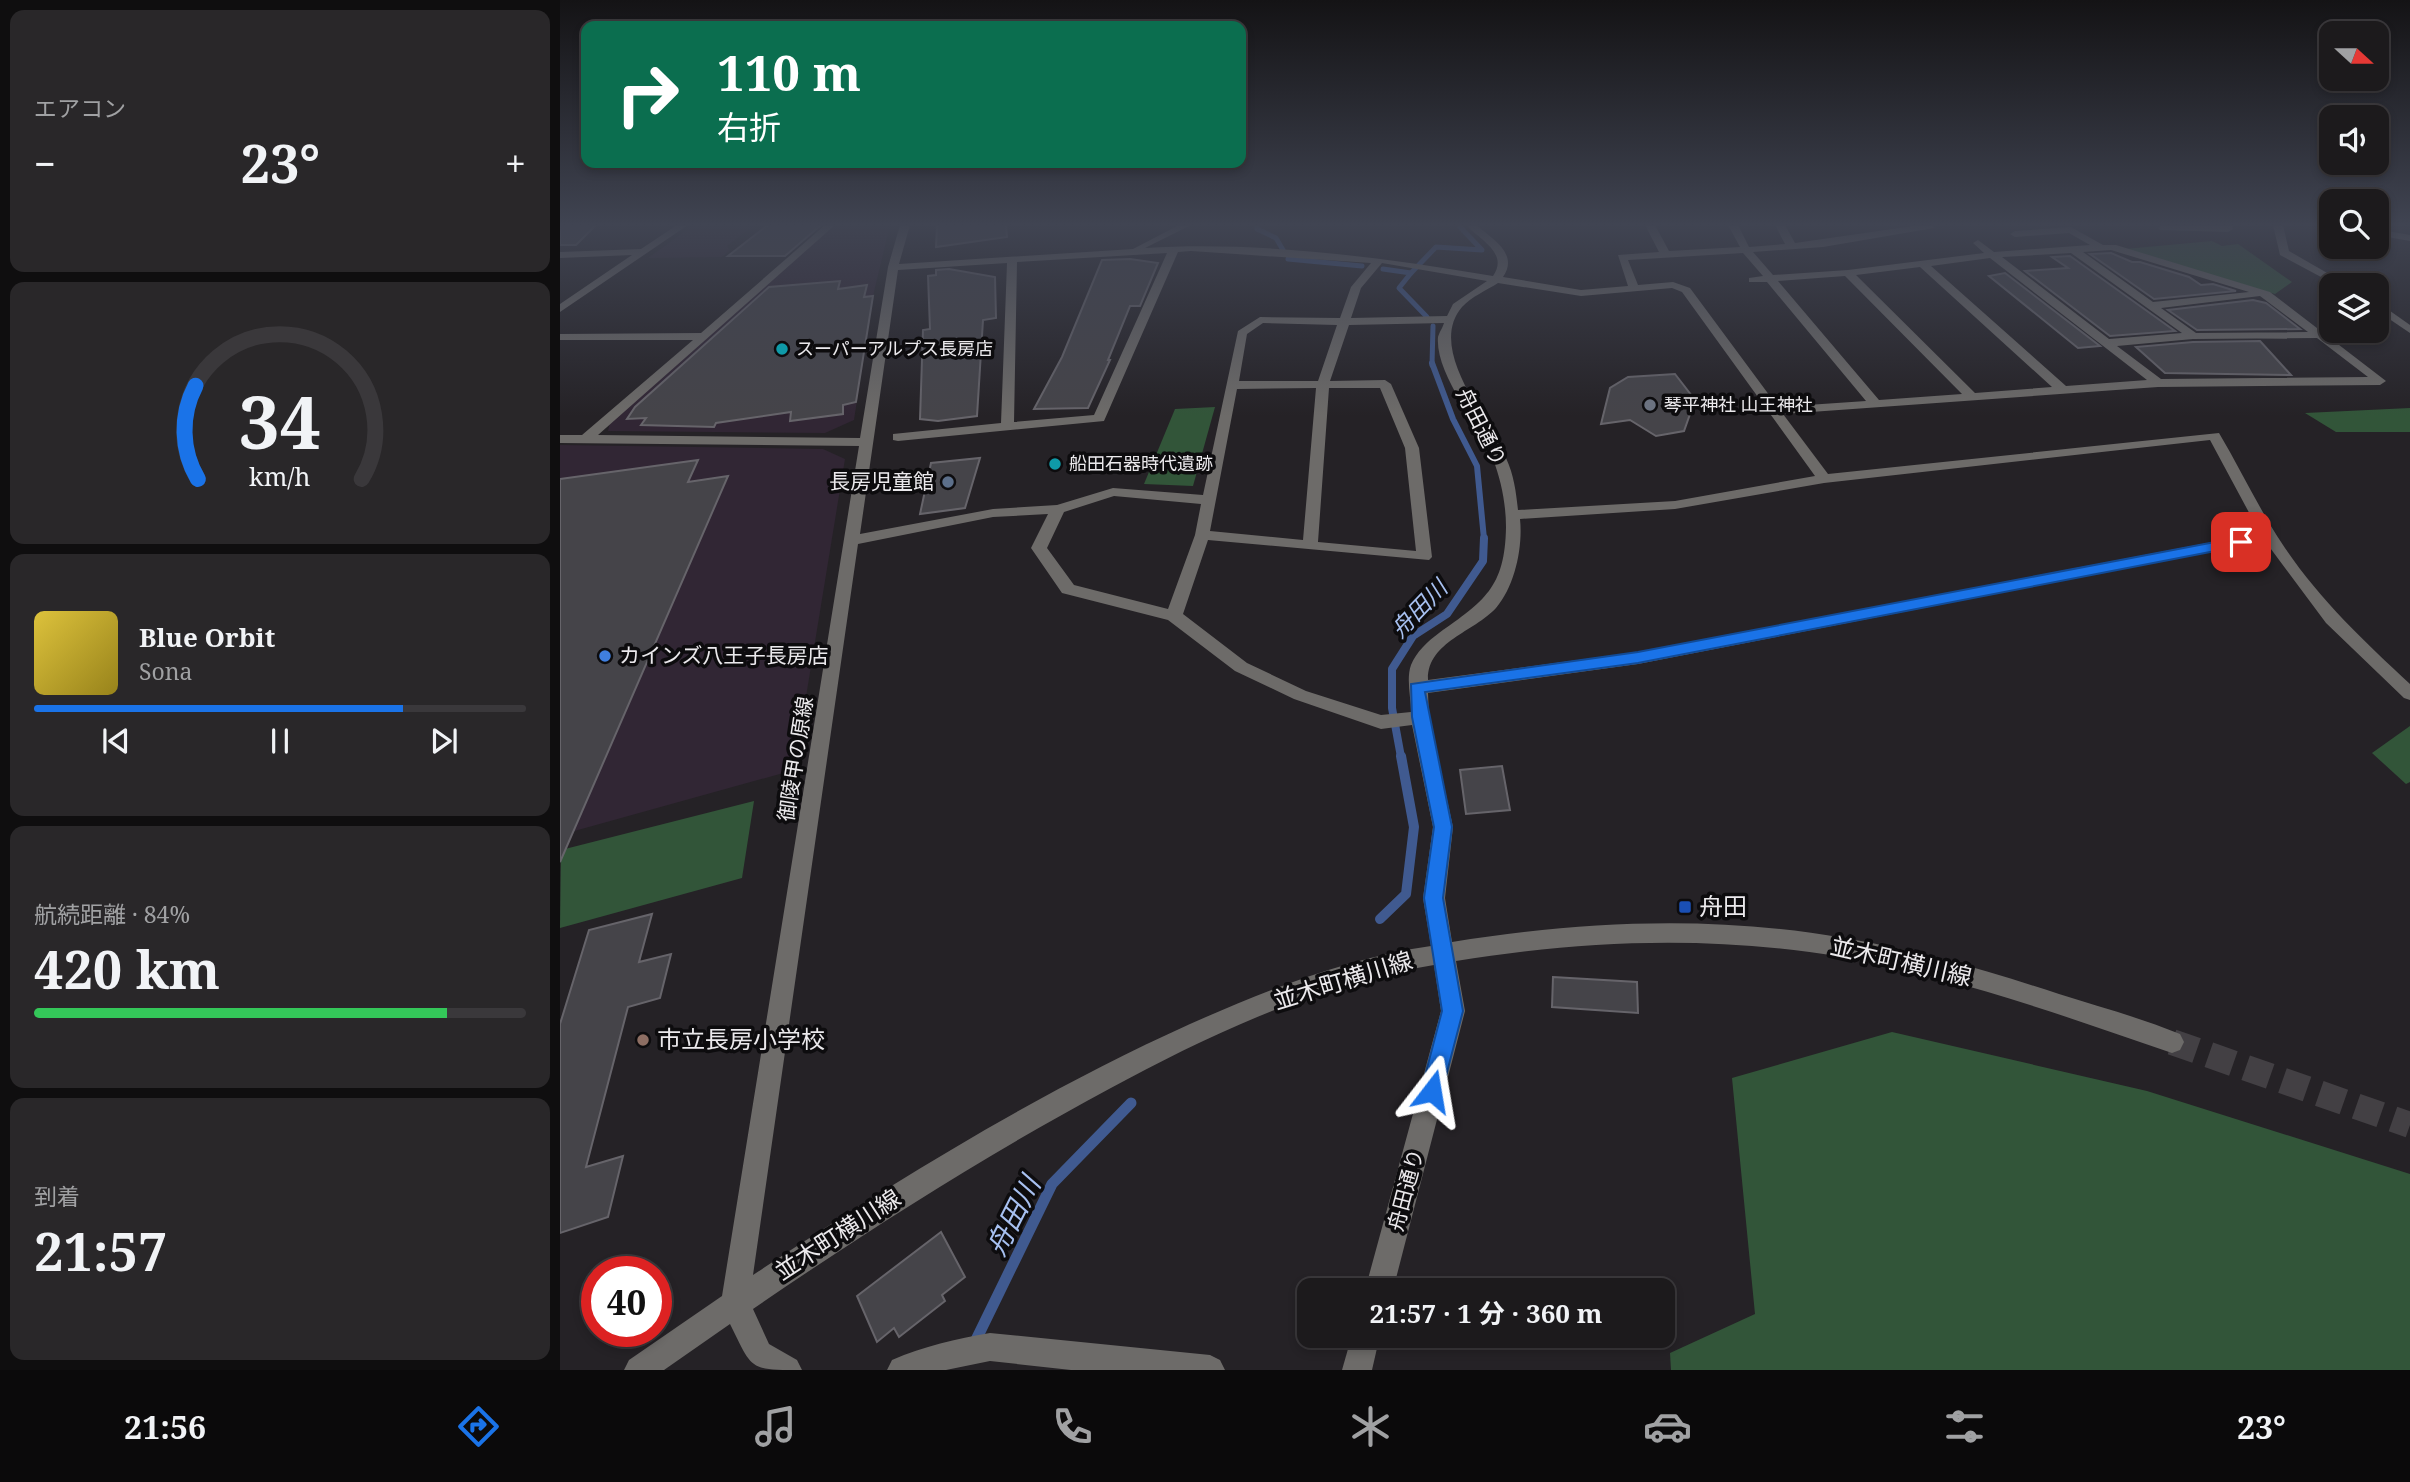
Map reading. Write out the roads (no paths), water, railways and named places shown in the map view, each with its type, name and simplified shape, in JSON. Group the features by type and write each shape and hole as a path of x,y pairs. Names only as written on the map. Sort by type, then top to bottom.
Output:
{"street":[{"path":"560,309 592,289"},
{"path":"586,439 757,289"},
{"name":"御陵甲の原線","path":"734,1302 890,289"},
{"path":"1007,427 1011,289"},
{"path":"898,437 1099,418 1156,289"},
{"path":"1310,546 1323,383 1355,289"},
{"path":"1174,616 1202,535 1242,333 1260,320 1343,322 1450,319 1457,306 1482,289"},
{"path":"1556,289 1581,293 1624,289"},
{"path":"1683,289 1824,479"},
{"path":"1780,289 1876,404"},
{"path":"1864,289 1972,397"},
{"path":"1952,289 2063,390"},
{"path":"2036,289 2158,383"},
{"path":"2127,289 2193,336"},
{"path":"2247,289 2266,295 2319,333"},
{"path":"560,295 584,295"},
{"path":"2150,306 2266,295"},
{"path":"2389,314 2410,331"},
{"name":"舟田通り","path":"1382,1278 1452,1011 1434,898 1443,827 1416,718 1419,666 1431,648 1490,604 1502,585 1511,550 1513,515 1508,483 1499,457 1447,360 1444,337 1450,319"},
{"path":"2107,343 2193,336 2319,335"},
{"path":"560,337 702,336"},
{"path":"1776,411 2158,383 2380,382 2332,343"},
{"path":"1202,535 1424,557 1412,449 1385,384 1231,386"},
{"path":"1513,515 1675,505 1824,479 2214,436 2238,484 2269,536 2323,610 2410,694"},
{"path":"560,439 868,442"},
{"path":"853,540 993,513 1058,509 1113,492 1209,500"},
{"path":"1058,509 1039,548 1068,589 1174,616 1241,667 1300,695 1381,722 1416,718"},
{"path":"1417,688 1638,658 2269,536"},
{"name":"並木町横川線","path":"639,1370 734,1302 870,1213 1120,1069 1208,1027 1292,993 1377,966 1525,939 1607,932 1653,931 1794,940 1864,951 2016,989 2172,1042"},
{"path":"734,1302 759,1354 787,1370"},
{"path":"902,1370 947,1355 990,1347 1210,1370"},
{"path":"1357,1370 1363,1348"}],"waterway":[{"path":"1400,289 1427,317"},
{"name":"舟田川","path":"1432,363 1433,326"},
{"name":"舟田川","path":"1432,363 1453,419 1477,466 1484,539"},
{"name":"舟田川","path":"1401,757 1392,708 1392,669 1413,636 1447,614 1483,561 1484,539"},
{"name":"舟田川","path":"1380,919 1406,894 1414,827 1401,756"},
{"name":"舟田川","path":"974,1344 1052,1184 1131,1103"}],"tunnel":[{"path":"2172,1042 2410,1125"}],"place":[{"name":"スーパーアルプス長房店","path":"782,349"},
{"name":"琴平神社 山王神社","path":"1650,405"},
{"name":"船田石器時代遺跡","path":"1055,464"},
{"name":"長房児童館","path":"948,482"},
{"name":"カインズ八王子長房店","path":"605,656"},
{"name":"舟田","path":"1685,907"},
{"name":"市立長房小学校","path":"643,1040"}]}
